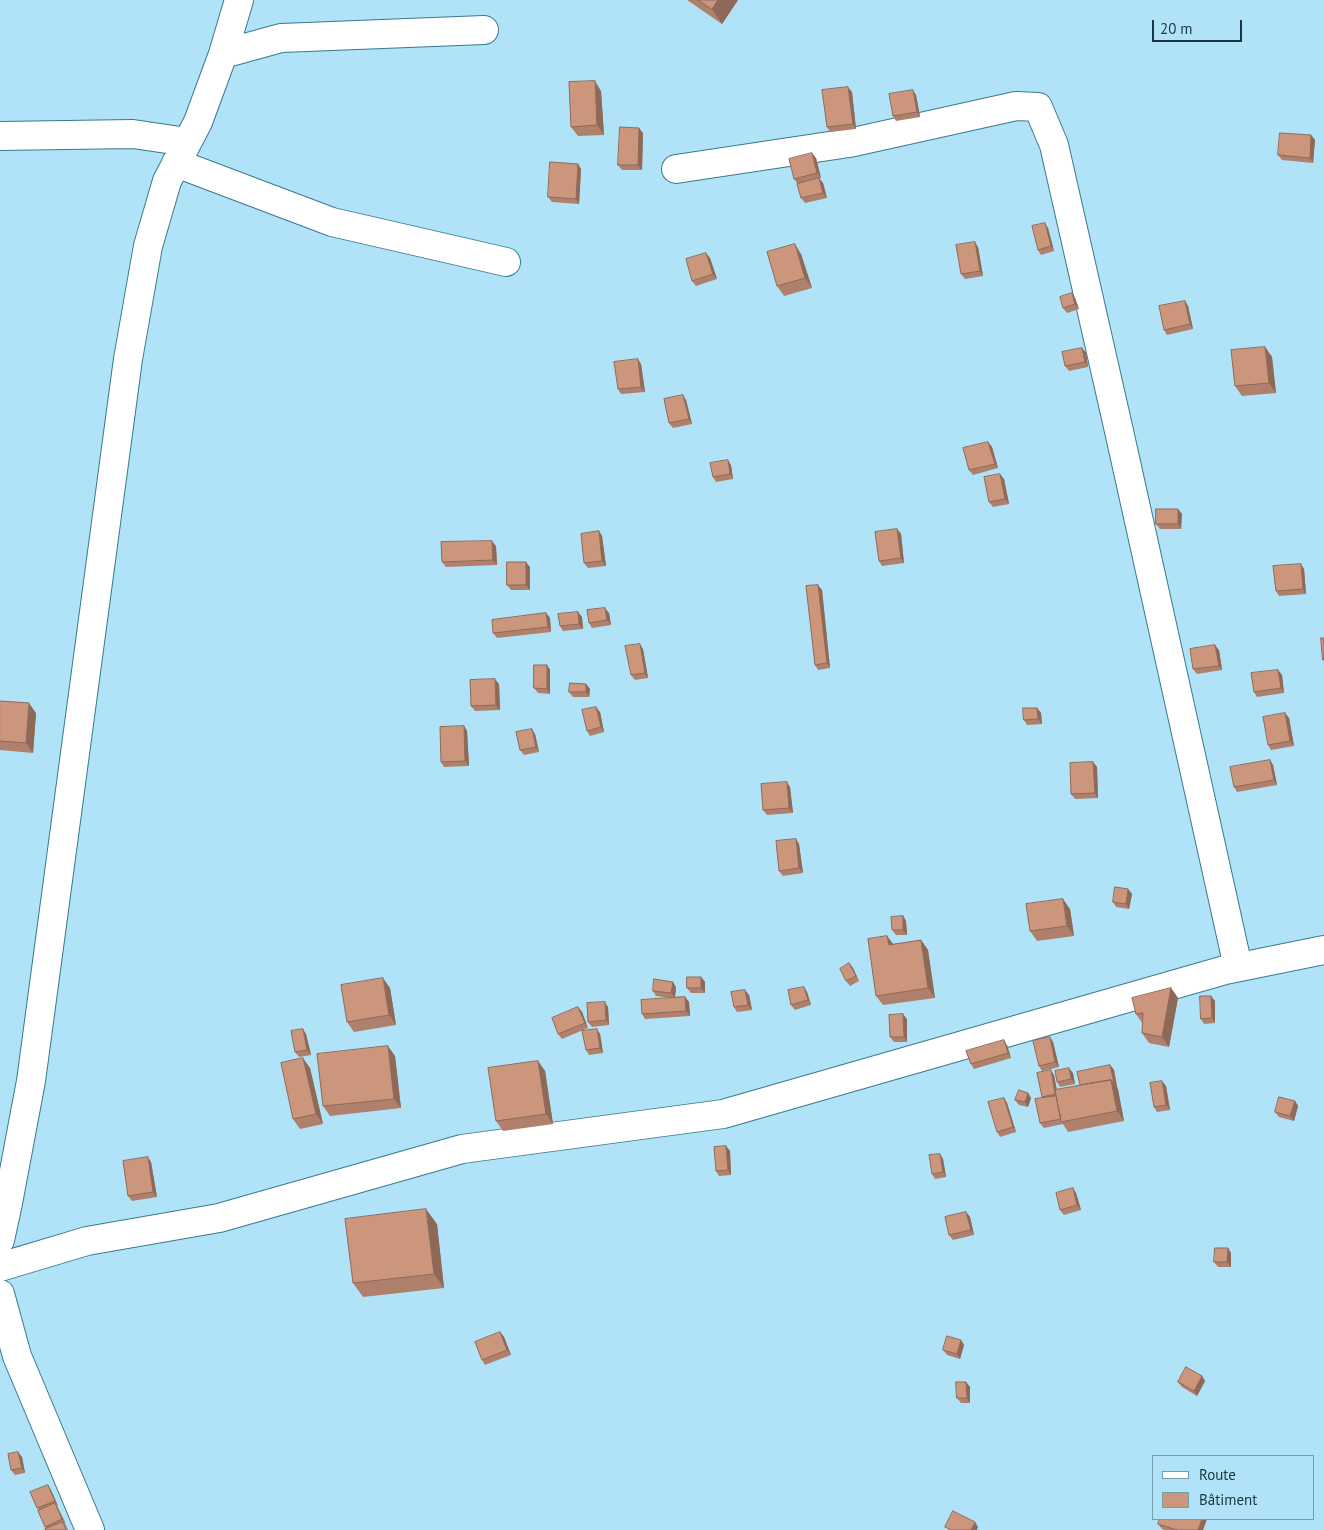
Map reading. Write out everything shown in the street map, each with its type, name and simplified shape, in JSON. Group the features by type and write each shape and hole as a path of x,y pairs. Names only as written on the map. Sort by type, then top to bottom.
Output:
{"street":[{"path":"0,1240 31,1081 128,359 148,246 167,181 198,122 223,54 239,0"},
{"path":"223,54 282,38 484,30"},
{"path":"676,169 849,143 1016,106 1038,107 1054,145 1120,431 1238,968"},
{"path":"0,136 133,134 182,153 332,222 506,262"},
{"path":"0,1267 87,1241 219,1218 462,1149 723,1114 1238,968 1324,950"},
{"path":"0,1294 17,1356 90,1530"}],"building":[{"path":"698,0 718,0 712,9"},
{"path":"595,81 597,125 571,127 569,82"},
{"path":"848,87 853,124 827,127 822,90"},
{"path":"913,90 917,112 893,116 889,94"},
{"path":"620,127 639,128 638,165 618,165"},
{"path":"1280,133 1311,135 1310,158 1278,155"},
{"path":"812,153 817,173 794,179 789,159"},
{"path":"550,162 578,164 576,199 548,197"},
{"path":"819,178 823,193 801,198 797,184"},
{"path":"1045,223 1051,246 1038,250 1032,226"},
{"path":"975,242 980,271 961,274 956,245"},
{"path":"795,244 805,278 777,286 767,252"},
{"path":"706,253 713,274 692,281 686,259"},
{"path":"1072,293 1075,304 1063,308 1060,297"},
{"path":"1185,301 1190,324 1164,330 1159,306"},
{"path":"1265,347 1269,383 1235,386 1231,350"},
{"path":"1082,348 1085,362 1065,366 1062,352"},
{"path":"638,359 641,387 618,389 614,362"},
{"path":"683,395 689,419 669,423 664,399"},
{"path":"988,442 995,464 969,470 963,448"},
{"path":"728,460 730,474 713,477 710,463"},
{"path":"1000,474 1005,499 989,502 984,477"},
{"path":"1156,509 1178,509 1178,524 1156,524"},
{"path":"897,529 901,558 879,561 875,532"},
{"path":"599,531 602,561 584,563 581,534"},
{"path":"492,541 493,560 442,562 441,542"},
{"path":"507,562 526,562 526,585 507,585"},
{"path":"1301,564 1303,589 1276,591 1273,566"},
{"path":"818,585 827,663 815,665 806,586"},
{"path":"605,608 607,620 589,623 587,610"},
{"path":"578,612 579,624 560,626 558,614"},
{"path":"546,613 548,627 493,633 492,620"},
{"path":"1321,638 1324,638 1324,660 1323,660"},
{"path":"640,644 645,673 631,675 625,646"},
{"path":"1215,645 1219,666 1193,669 1190,649"},
{"path":"534,665 547,665 547,689 534,688"},
{"path":"1278,670 1281,688 1254,692 1251,673"},
{"path":"495,679 496,705 471,706 470,680"},
{"path":"570,683 586,684 586,692 569,692"},
{"path":"0,701 29,703 26,743 0,741"},
{"path":"596,707 601,727 587,731 582,710"},
{"path":"1023,708 1037,708 1038,719 1024,720"},
{"path":"1285,713 1290,741 1268,745 1263,717"},
{"path":"464,726 465,761 441,762 440,727"},
{"path":"532,729 536,747 520,750 516,732"},
{"path":"1270,760 1274,780 1234,787 1230,767"},
{"path":"1093,762 1095,793 1071,794 1070,763"},
{"path":"787,782 789,808 763,810 761,784"},
{"path":"796,839 799,868 779,871 776,841"},
{"path":"1115,887 1128,889 1126,904 1113,902"},
{"path":"1063,899 1067,926 1030,931 1026,904"},
{"path":"903,916 903,930 892,930 891,917"},
{"path":"887,936 889,945 921,940 928,988 876,996 868,939"},
{"path":"849,963 856,976 846,981 840,969"},
{"path":"687,977 701,977 701,988 687,988"},
{"path":"383,978 389,1015 347,1022 341,985"},
{"path":"654,979 673,982 671,993 653,991"},
{"path":"804,987 808,1000 791,1005 788,990"},
{"path":"1171,988 1162,1037 1142,1033 1143,1013 1136,1014 1132,998"},
{"path":"745,990 748,1005 734,1007 731,992"},
{"path":"1200,996 1211,996 1212,1018 1201,1019"},
{"path":"685,997 686,1011 642,1014 641,1000"},
{"path":"605,1002 606,1020 588,1022 587,1003"},
{"path":"578,1007 585,1023 558,1034 552,1018"},
{"path":"903,1014 904,1037 890,1037 889,1015"},
{"path":"303,1029 307,1050 295,1052 291,1031"},
{"path":"597,1029 600,1048 586,1050 582,1031"},
{"path":"1050,1037 1055,1062 1039,1066 1033,1041"},
{"path":"1004,1040 1008,1053 971,1064 966,1051"},
{"path":"388,1046 394,1099 323,1106 317,1054"},
{"path":"303,1058 316,1114 293,1119 281,1063"},
{"path":"538,1061 546,1114 496,1121 488,1068"},
{"path":"1110,1065 1114,1083 1111,1080 1080,1085 1077,1072"},
{"path":"1069,1068 1071,1079 1057,1082 1055,1071"},
{"path":"1051,1070 1055,1094 1042,1097 1037,1073"},
{"path":"1111,1080 1117,1111 1061,1122 1055,1090"},
{"path":"1162,1081 1166,1105 1154,1107 1150,1083"},
{"path":"1019,1090 1028,1093 1025,1102 1015,1100"},
{"path":"1056,1096 1061,1119 1040,1123 1035,1099"},
{"path":"1279,1097 1295,1101 1290,1116 1275,1112"},
{"path":"1004,1098 1013,1127 997,1132 988,1102"},
{"path":"726,1146 728,1170 716,1171 714,1147"},
{"path":"940,1154 943,1172 932,1174 929,1155"},
{"path":"148,1157 153,1192 128,1196 123,1161"},
{"path":"1073,1188 1077,1205 1060,1210 1056,1193"},
{"path":"426,1209 434,1274 353,1283 345,1219"},
{"path":"966,1212 971,1230 949,1235 945,1217"},
{"path":"1215,1248 1228,1248 1227,1262 1214,1262"},
{"path":"500,1332 507,1350 482,1360 475,1342"},
{"path":"947,1336 961,1340 957,1354 943,1350"},
{"path":"1186,1367 1202,1376 1194,1391 1178,1382"},
{"path":"956,1382 966,1382 967,1398 957,1398"},
{"path":"18,1452 22,1468 11,1470 8,1454"},
{"path":"48,1485 55,1501 37,1508 30,1492"},
{"path":"55,1503 62,1519 45,1527 38,1511"},
{"path":"953,1511 975,1522 971,1530 951,1530 945,1527"},
{"path":"1160,1520 1202,1520 1198,1530 1177,1530 1158,1524"},
{"path":"63,1522 66,1530 45,1529"}]}
